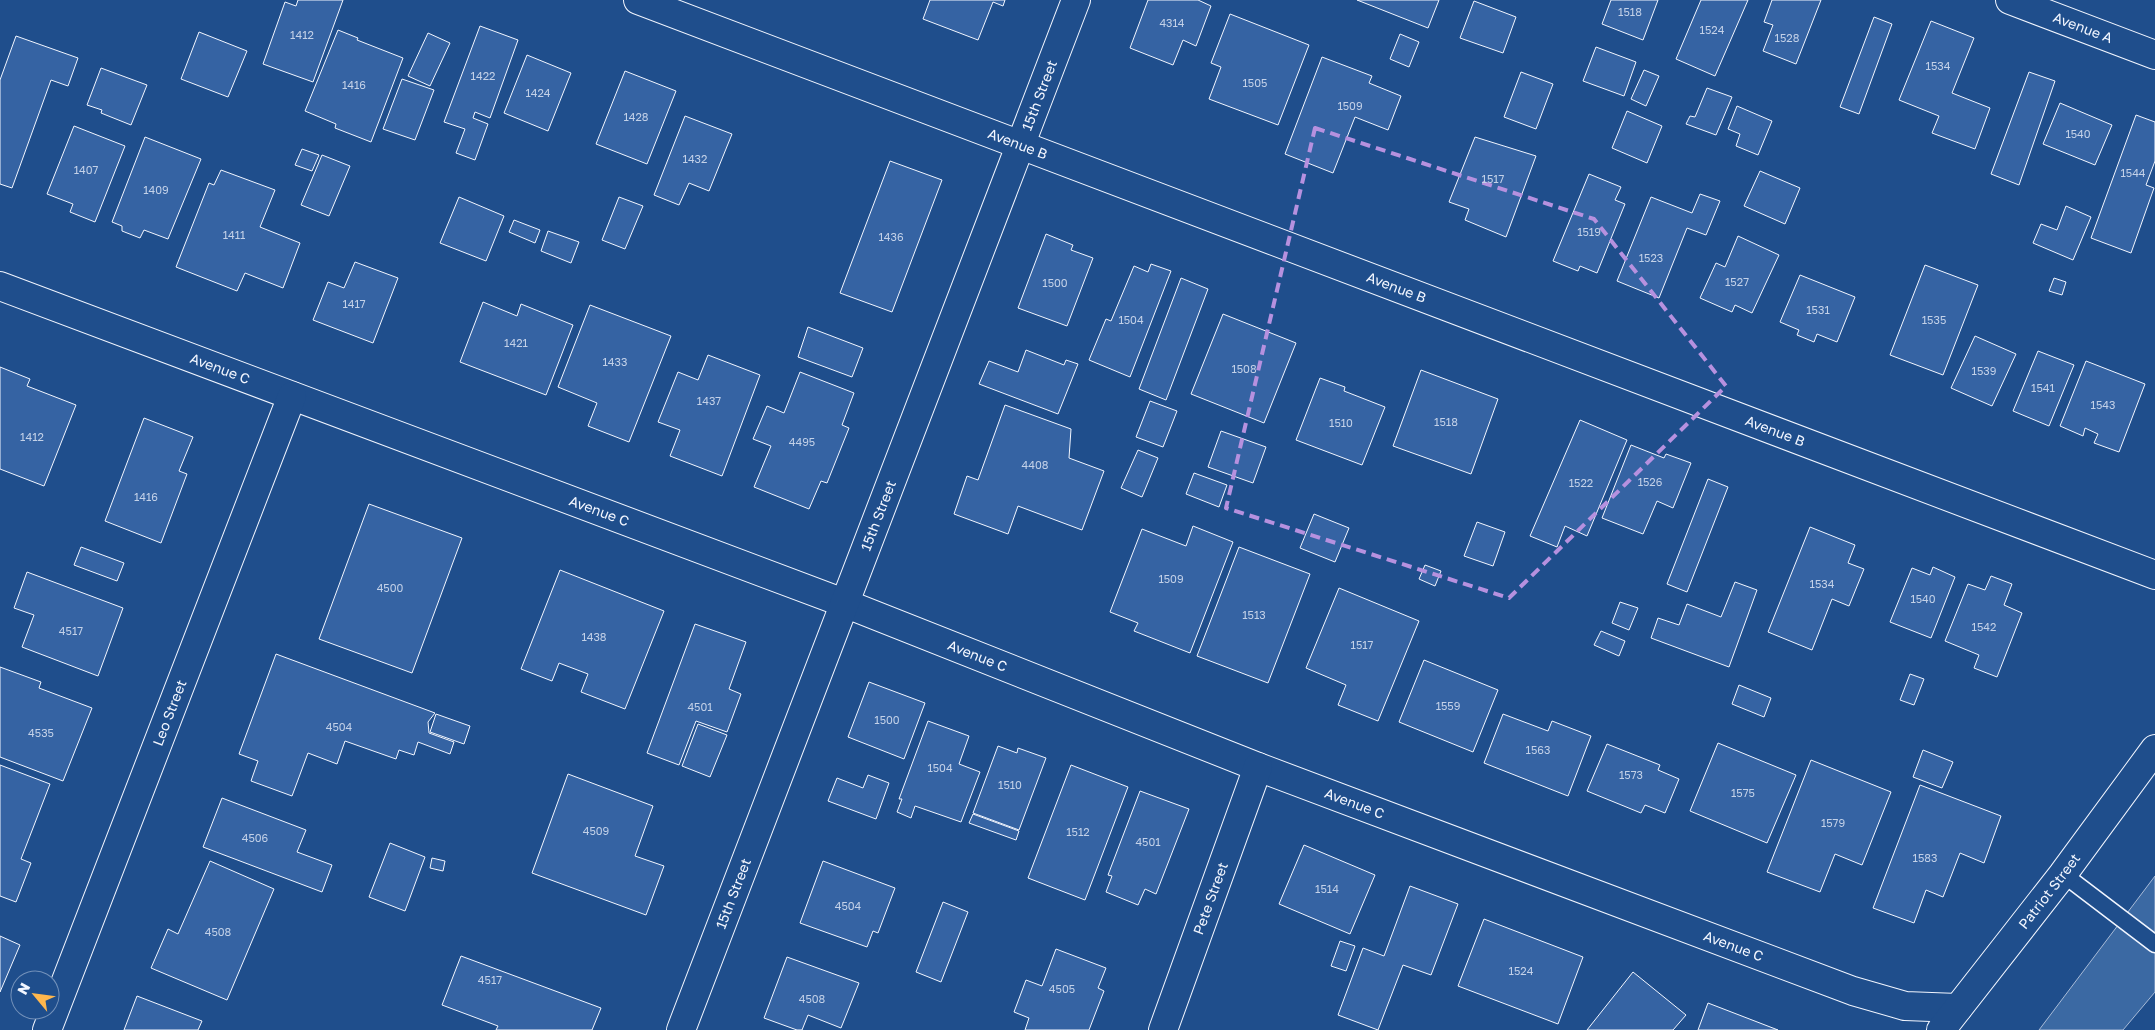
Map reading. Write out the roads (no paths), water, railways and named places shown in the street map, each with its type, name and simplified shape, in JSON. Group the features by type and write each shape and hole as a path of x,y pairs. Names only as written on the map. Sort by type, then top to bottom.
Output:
{"street":[{"name":"Avenue B","path":"638,0 2155,575"},
{"name":"15th Street","path":"681,1030 1076,0"},
{"name":"Avenue A","path":"2010,0 2155,55"},
{"name":"Avenue C","path":"0,286 844,603 1258,767 1853,991 1905,1006 1958,1008"},
{"name":"Leo Street","path":"47,1030 292,396"},
{"name":"Patriot Street","path":"1941,1030 2063,874 2155,749"},
{"name":"Pete Street","path":"1163,1030 1258,767"}],"lane":[{"path":"2063,874 2155,944"}],"water":[{"path":"2155,876 2155,992 2123,1030 2039,1030"}]}
